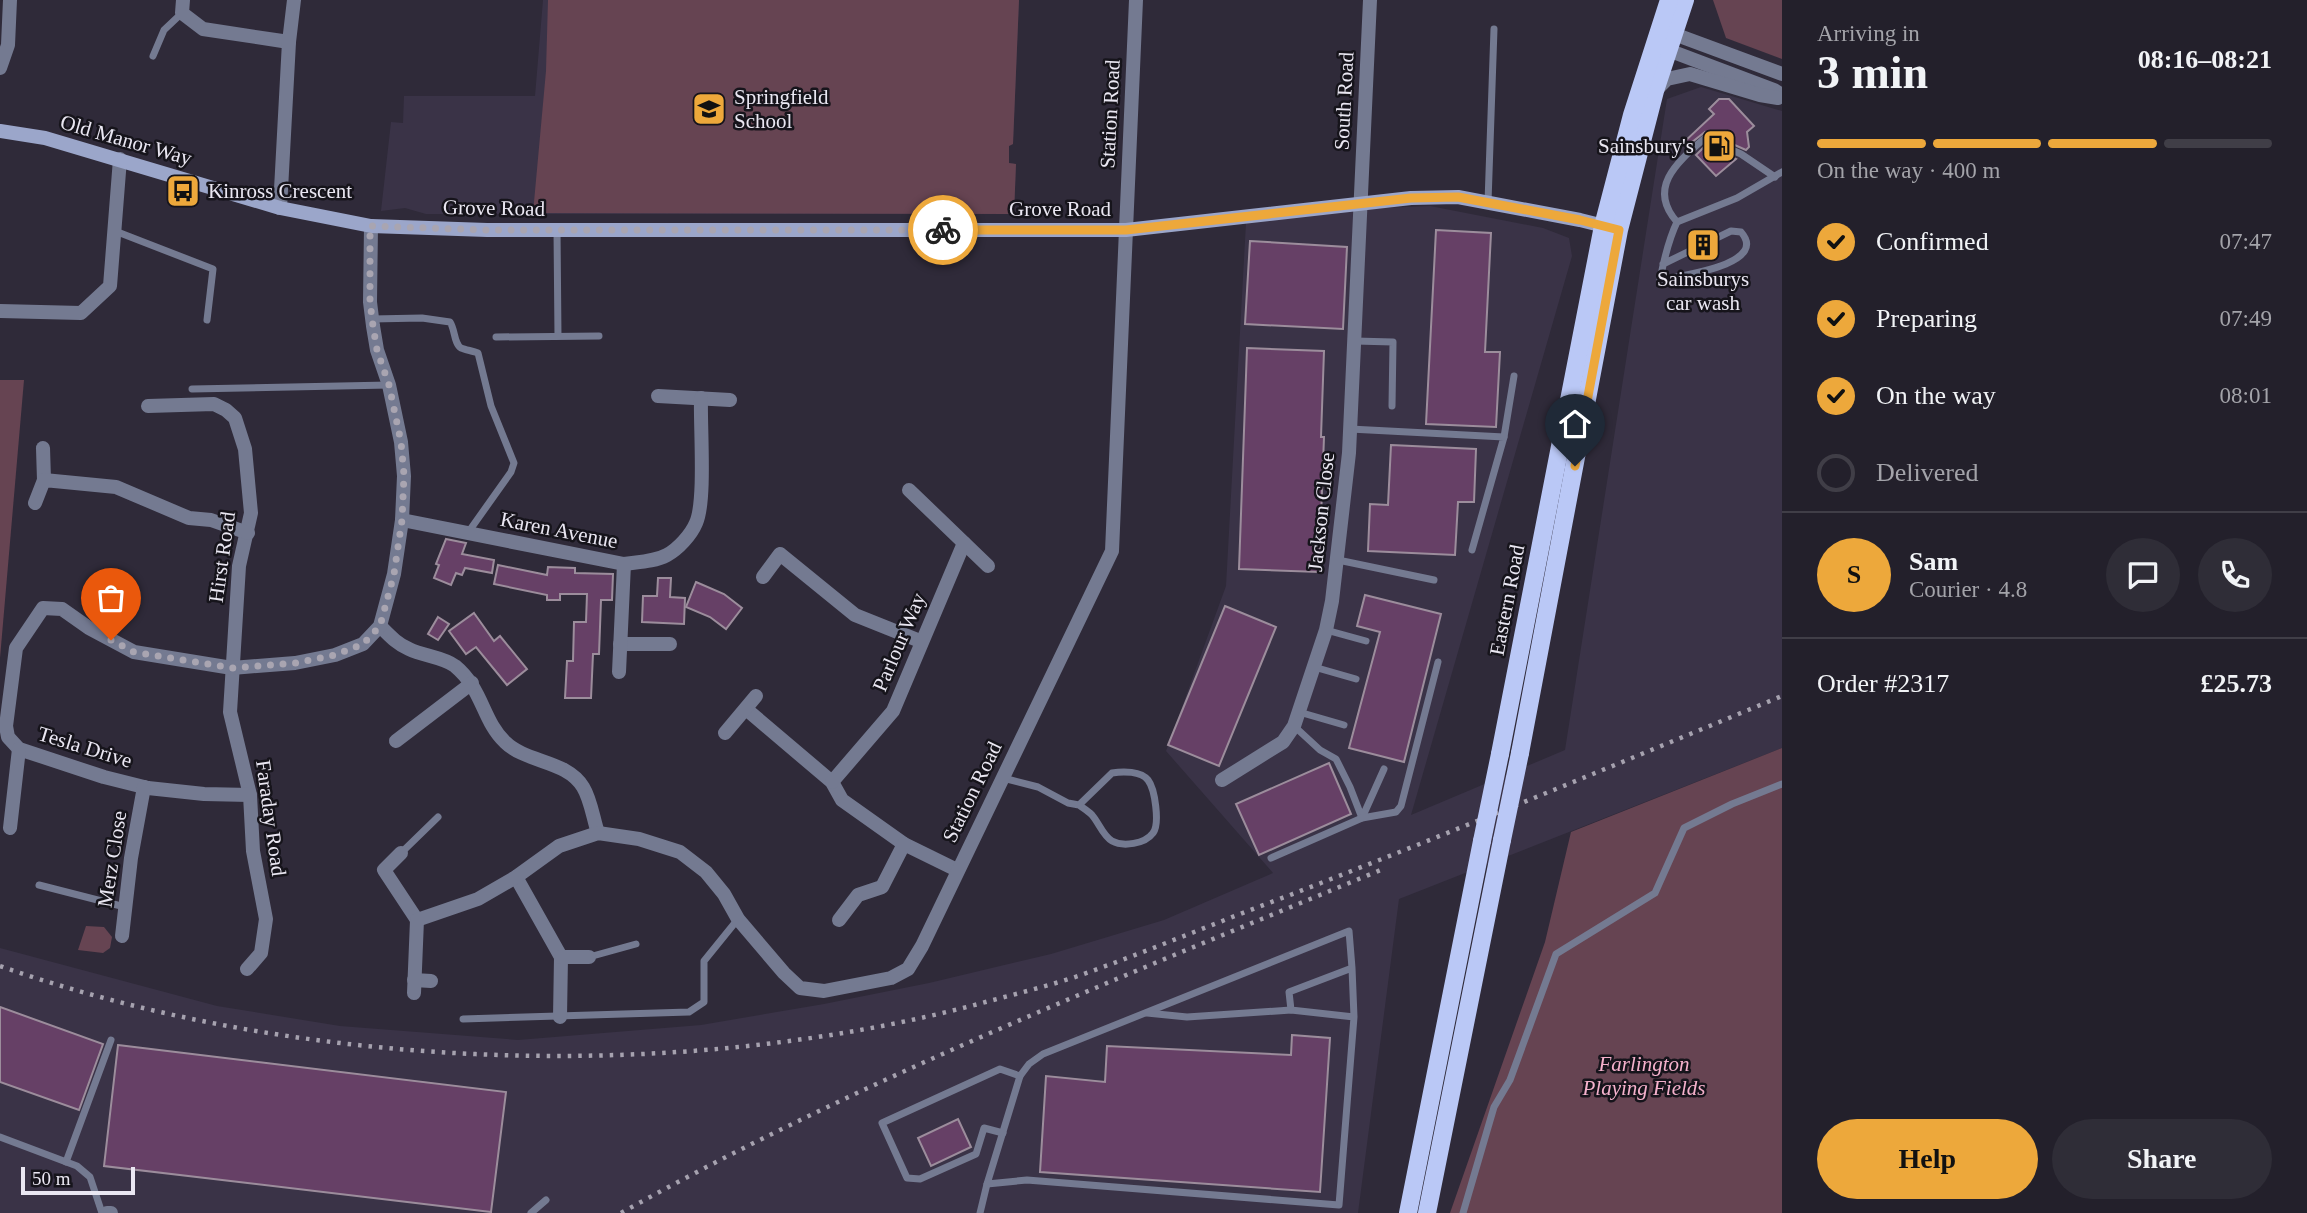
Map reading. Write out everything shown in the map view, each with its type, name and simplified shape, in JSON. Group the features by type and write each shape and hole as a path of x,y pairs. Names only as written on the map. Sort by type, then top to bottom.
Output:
{"main road":[{"name":"Eastern Road","path":"1408,1213 1482,841 1611,228 1655,91 1666,40 1669,0"},
{"name":"Eastern Road","path":"1427,1213 1520,753 1632,115 1685,0"}],"street":[{"path":"0,68 8,46 10,0"},
{"path":"280,208 289,42 294,0"},
{"name":"Station Road","path":"417,920 478,898 516,877 559,846 598,833 639,839 680,852 706,872 724,894 738,919 800,988 824,991 891,978 908,969 922,946 1112,551 1136,0"},
{"name":"South Road","path":"1360,204 1370,0"},
{"path":"182,7 203,29 289,42"},
{"path":"1666,40 1782,74"},
{"path":"1666,40 1774,90 1782,97"},
{"path":"1655,91 1667,79 1690,74 1760,95 1782,97"},
{"name":"Old Manor Way","path":"0,131 45,138 280,208 370,226"},
{"path":"0,311 81,313 110,286 120,159"},
{"name":"Grove Road","path":"370,226 557,230 1126,230 1411,198 1458,197 1611,228"},
{"name":"Jackson Close","path":"1222,780 1283,743 1300,712 1326,630 1338,560 1349,429 1360,204"},
{"path":"232,668 295,663 335,655 363,644 380,626 394,574 402,520 404,475 401,442 389,385 377,350 372,319 370,226"},
{"path":"658,396 730,400"},
{"name":"Karen Avenue","path":"402,520 624,564 651,561 668,554 686,538 696,523 700,502 701,398"},
{"name":"Hirst Road","path":"148,406 214,404 235,418 246,462 251,513 239,566 232,668"},
{"path":"35,503 44,480 43,448"},
{"path":"44,480 116,487 189,518 211,520 248,533"},
{"path":"909,490 988,566"},
{"name":"Parlour Way","path":"832,782 893,711 964,543"},
{"path":"763,576 780,554 855,615 920,642"},
{"path":"619,672 624,564"},
{"name":"Tesla Drive","path":"232,668 134,652 89,628 62,609 43,608 16,648 6,726 8,737 19,748 104,778 144,787 204,794 250,795"},
{"path":"380,626 395,641 410,650 453,664 472,683 493,728 506,743 522,754 566,771 577,779 584,788 598,833"},
{"path":"620,644 670,644"},
{"name":"Faraday Road","path":"232,668 230,712 250,795 253,850 266,919 261,953 247,969"},
{"path":"396,741 472,683"},
{"path":"725,733 756,696"},
{"path":"746,709 832,782 842,800 904,845 957,870"},
{"path":"10,828 19,748"},
{"name":"Merz Close","path":"122,936 144,787"},
{"path":"839,920 858,895 882,887 904,845"},
{"path":"401,853 384,870 417,920 414,986 431,981"},
{"path":"516,877 561,957 560,1017"},
{"path":"561,957 589,957"}],"lane":[{"path":"153,56 164,30 182,7"},
{"path":"1488,202 1494,29"},
{"path":"1677,222 1667,209 1664,190 1674,165 1705,138 1741,153 1779,175"},
{"path":"1663,264 1731,231 1741,232 1745,239 1745,253 1728,264 1660,280 1663,264 1677,222 1737,198 1779,175"},
{"path":"557,230 558,336"},
{"path":"114,231 213,269 207,320"},
{"path":"372,319 422,318 450,322 460,348 478,353 492,406 514,463 511,472 467,534"},
{"path":"496,338 600,336"},
{"path":"1354,341 1393,342 1392,406"},
{"path":"1472,550 1504,437 1514,376"},
{"path":"192,389 389,385"},
{"path":"1349,429 1504,437"},
{"path":"1338,560 1434,580"},
{"path":"1326,630 1366,641"},
{"path":"1270,858 1362,818 1396,812 1401,806 1438,662"},
{"path":"1314,667 1356,679"},
{"path":"1300,712 1344,725"},
{"path":"1294,726 1320,750 1336,759 1362,818"},
{"path":"1362,818 1384,769"},
{"path":"1002,778 1038,787 1068,803 1079,805 1091,814 1108,838 1117,843 1134,843 1145,839 1153,834 1156,826 1156,808 1150,783 1134,773 1112,774 1079,805"},
{"path":"1463,1213 1494,1107 1510,1080 1556,954 1655,893 1684,828 1731,804 1782,784"},
{"path":"401,853 439,817"},
{"path":"39,885 125,907"},
{"path":"463,1018 689,1012 704,1002 704,961 738,919"},
{"path":"980,1213 987,1184 1020,1076 1029,1064 1043,1054 1349,932 1354,1017 1339,1205 1027,1180 987,1184"},
{"path":"589,957 636,944"},
{"path":"1291,1010 1289,992 1352,968"},
{"path":"1146,1013 1187,1017 1291,1010 1354,1017"},
{"path":"66,1162 111,1040"},
{"path":"1003,1133 984,1128 976,1154 919,1179 907,1178 882,1123 1000,1069 1020,1076"},
{"path":"0,1138 78,1167 90,1177 107,1213"},
{"path":"531,1213 547,1200"}],"shaded area":[{"name":"Springfield School","path":"543,0 1019,0 1013,144 1009,146 1009,163 1016,164 1014,214 426,214 405,208 381,211 391,122 403,123 404,96 535,96"},
{"path":"1701,87 1782,111 1782,748 1399,899 1358,1213 0,1213 0,948 217,1006 340,1026 518,1040 701,1025 929,983 1051,954 1164,920 1273,873 1166,751 1226,586 1246,223 1381,208 1430,206 1543,228 1569,238 1572,256 1411,815 1565,750 1667,99"}],"green space":[{"name":"Springfield School","path":"548,0 1019,0 1013,144 1009,146 1009,163 1016,164 1014,214 533,213 546,71"},
{"path":"1713,0 1782,0 1782,59 1726,38"},
{"path":"0,380 24,380 0,658"},
{"name":"Farlington Playing Fields","path":"1782,748 1782,1213 1450,1213 1545,942 1571,832"},
{"path":"86,926 104,927 112,937 110,948 103,953 78,950"}],"building":[{"path":"1719,99 1729,99 1754,126 1747,132 1749,147 1746,150 1705,132 1687,146 1684,142 1714,114 1709,109"},
{"path":"1706,145 1736,159 1716,176 1696,155"},
{"path":"1436,230 1491,233 1485,352 1500,352 1496,427 1426,424"},
{"path":"1250,241 1347,247 1343,329 1245,324"},
{"path":"1247,348 1324,351 1319,572 1239,569"},
{"path":"1391,445 1476,449 1474,502 1458,502 1455,555 1368,551 1370,504 1388,505"},
{"path":"446,539 466,543 462,554 494,560 492,573 465,568 462,575 456,573 451,585 434,578 439,565 436,564"},
{"path":"498,565 547,575 548,567 575,568 575,573 613,574 612,600 601,600 599,654 593,654 591,698 565,698 567,661 573,661 574,622 586,622 587,594 560,594 560,600 547,600 547,595 494,584"},
{"path":"658,578 671,578 670,597 685,598 684,624 642,622 643,596 657,596"},
{"path":"696,582 724,594 742,608 726,629 710,617 686,607"},
{"path":"1365,595 1441,614 1404,762 1349,748 1380,632 1357,626"},
{"path":"1225,606 1276,627 1219,766 1168,745"},
{"path":"474,613 494,641 500,636 527,669 507,685 476,647 466,654 449,631"},
{"path":"438,617 449,624 438,640 428,634"},
{"path":"1329,763 1351,814 1259,855 1236,804"},
{"path":"0,1007 103,1044 79,1110 0,1082"},
{"path":"1292,1035 1330,1038 1320,1192 1040,1172 1046,1076 1105,1082 1107,1046 1291,1055"},
{"path":"118,1045 506,1092 491,1212 104,1166"},
{"path":"958,1119 971,1147 931,1166 918,1138"}],"railway":[{"path":"0,966 116,1001 237,1028 362,1045 489,1055 616,1055 742,1047 864,1029 982,1003 1081,975 1413,846 1782,696"},
{"path":"621,1213 713,1164 901,1073 1093,989 1383,869"}],"way so far":[{"path":"111,640 134,652 232,668 295,663 335,655 363,644 380,626 394,574 402,520 404,475 401,442 373,326 370,302 370,226 487,230 943,230"}],"place":[{"name":"Springfield School","path":"709,109"},
{"name":"Sainsbury's","path":"1719,146"},
{"name":"Kinross Crescent","path":"183,191"},
{"name":"Sainsburys car wash","path":"1703,245"}],"route":[{"path":"943,230 1126,230 1411,198 1458,197 1619,230 1575,466"}]}
